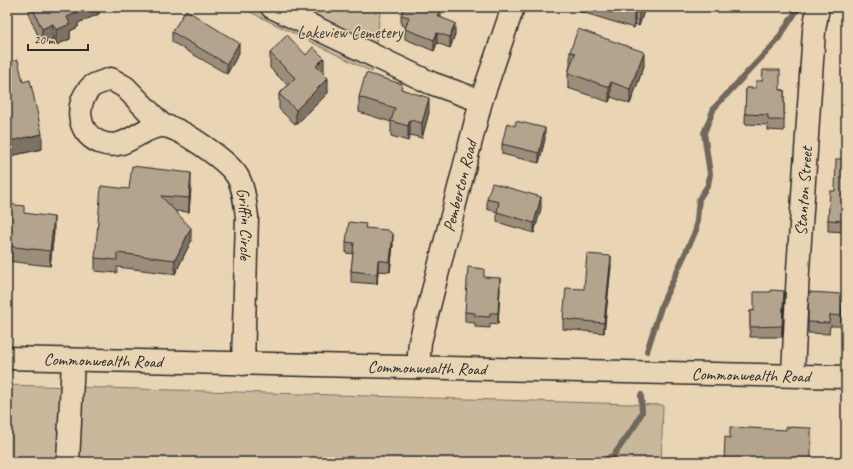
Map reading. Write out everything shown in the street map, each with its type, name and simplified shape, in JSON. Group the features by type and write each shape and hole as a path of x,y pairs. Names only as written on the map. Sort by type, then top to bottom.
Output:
{"street":[{"path":"272,7 431,84 481,101"},
{"name":"Pemberton Road","path":"418,367 420,342 481,101 513,7"},
{"name":"Stanton Street","path":"793,375 798,262 814,30 818,7"},
{"name":"Griffin Circle","path":"163,126 192,137 215,154 236,173 244,196 247,217 243,364"},
{"name":"Commonwealth Road","path":"7,358 846,377"},
{"path":"68,462 73,360"}],"green space":[{"name":"Lakeview Cemetery","path":"240,7 381,7 372,72"},
{"path":"7,385 663,405 661,462 7,462"}],"building":[{"path":"32,7 82,7 77,9 78,12 67,17 70,24 56,30 53,24 42,29"},
{"path":"404,7 441,7 437,16 455,23 450,37 437,33 434,40 405,29 409,17 401,15"},
{"path":"612,7 641,7 639,11 635,10 634,13"},
{"path":"186,10 239,43 227,64 172,32"},
{"path":"578,29 644,52 630,89 611,82 609,87 568,73 575,53 570,52"},
{"path":"846,29 846,55 843,54"},
{"path":"287,35 306,55 313,47 324,58 316,66 328,78 296,110 279,94 295,78 270,53"},
{"path":"18,60 23,82 30,80 42,134 10,141 7,130 7,63"},
{"path":"763,70 780,70 780,90 784,90 784,120 768,120 768,115 745,114 746,88 756,88 756,81 762,81"},
{"path":"366,73 402,84 401,89 429,98 422,123 410,120 408,126 391,121 395,108 359,97"},
{"path":"516,121 545,128 539,153 502,144 507,123 515,126"},
{"path":"844,154 846,154 846,221 828,220 830,191 835,191 836,159 844,159"},
{"path":"132,166 191,173 189,198 161,196 191,228 175,260 117,253 117,260 95,258 101,186 129,189"},
{"path":"492,183 541,197 534,223 497,212 499,202 487,199"},
{"path":"8,204 24,206 24,213 54,217 50,251 7,246"},
{"path":"349,222 366,224 365,228 387,230 393,234 390,262 378,260 377,274 351,271 354,243 346,242"},
{"path":"587,254 611,256 604,323 563,319 566,288 584,289"},
{"path":"468,267 484,269 484,277 500,278 498,313 490,313 490,317 475,316 475,313 465,312"},
{"path":"771,290 784,291 782,326 750,327 750,311 754,311 754,292 771,292"},
{"path":"809,292 843,294 841,316 830,315 829,323 808,322"},
{"path":"730,427 786,430 786,427 811,428 811,462 724,462 725,437 730,438"}],"waterway":[{"path":"647,351 662,304 696,230 699,199 708,185 710,174 704,133 714,108 776,42 799,7"},
{"path":"601,462 614,455 636,424 642,412 641,395"}]}
